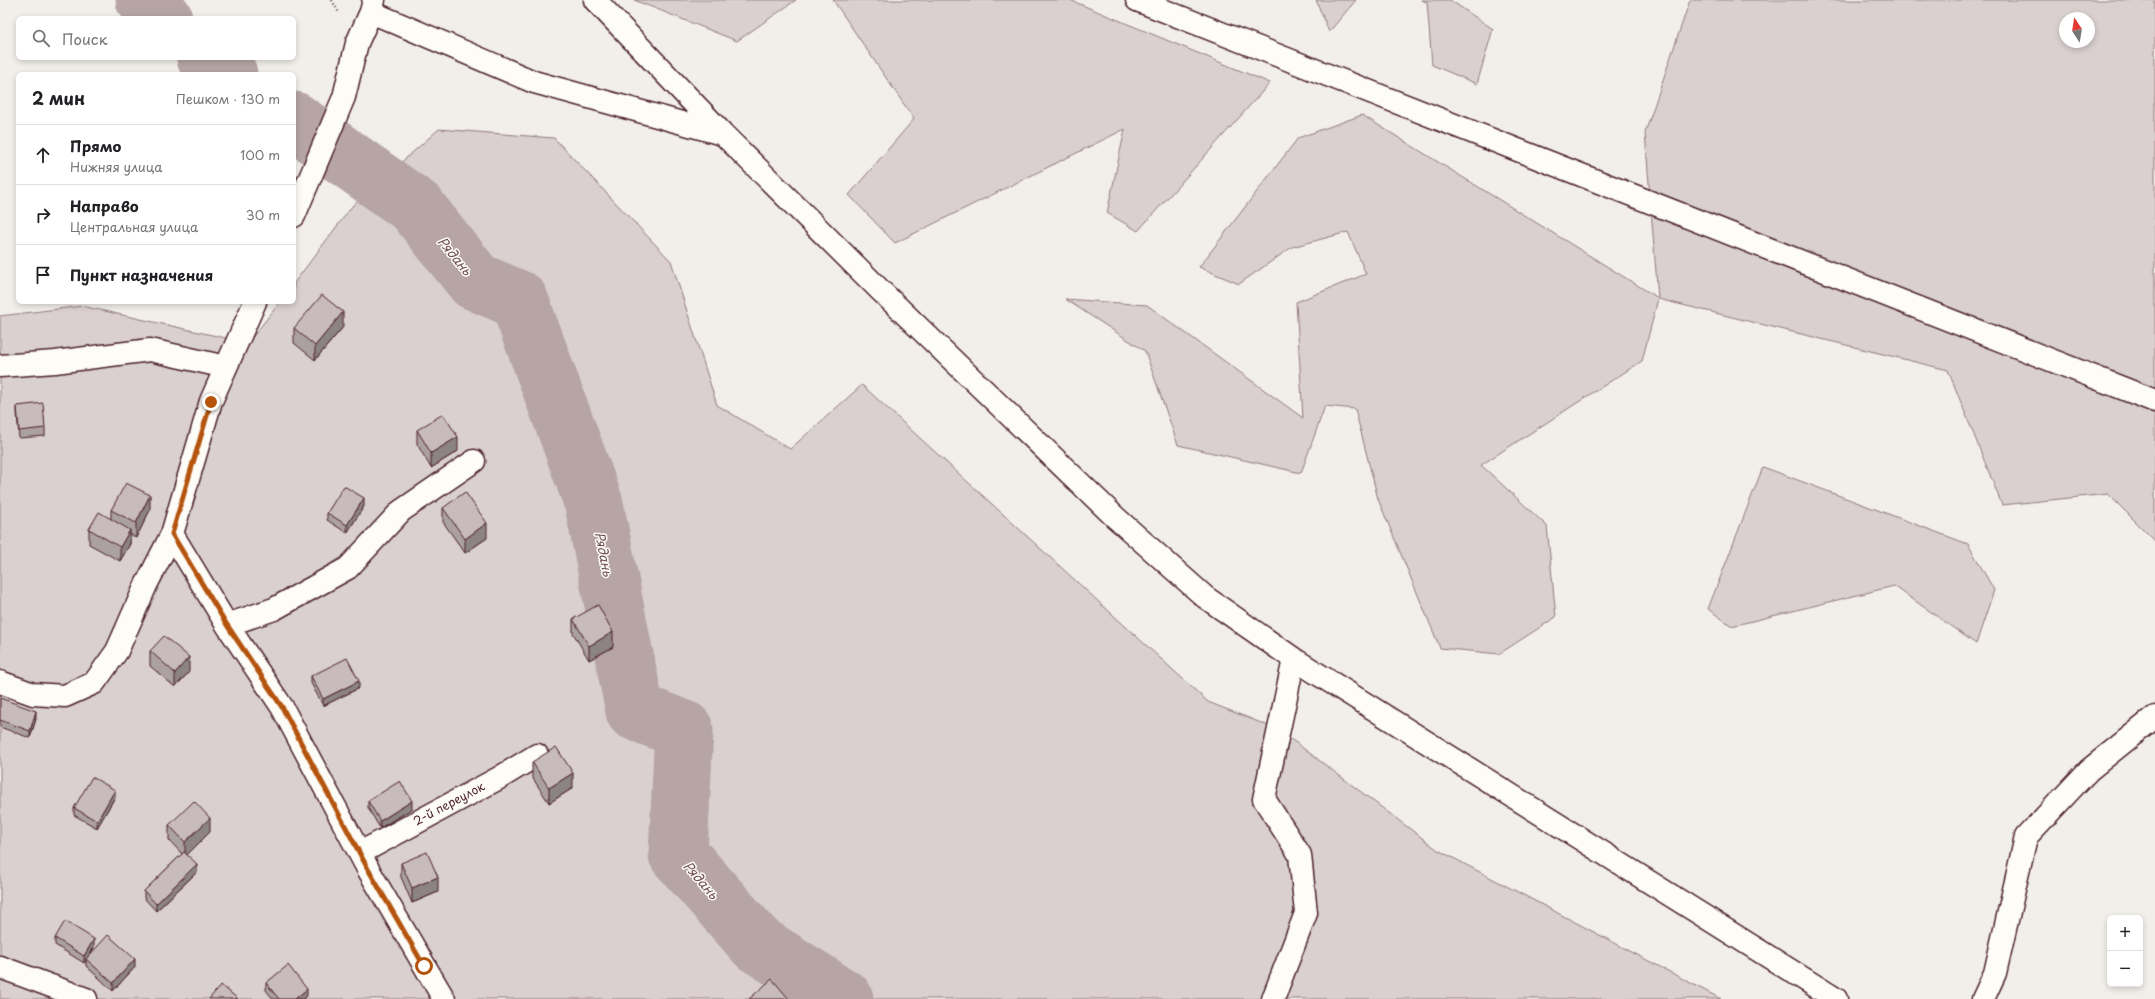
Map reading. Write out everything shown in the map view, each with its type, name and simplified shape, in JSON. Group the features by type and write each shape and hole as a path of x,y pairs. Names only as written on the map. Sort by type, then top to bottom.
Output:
{"street":[{"path":"595,0 723,134 1115,517 1205,596 1294,658 1836,999"},
{"path":"1137,0 2155,402"},
{"path":"296,212 317,166 344,97 357,43 372,6 534,82 723,134"},
{"path":"0,682 33,694 65,696 94,683 117,651 146,585 172,534 211,402 254,304"},
{"path":"0,366 55,362 150,350 226,367"},
{"path":"227,625 274,609 348,568 401,511 474,462"},
{"path":"172,534 227,625 282,707 360,853 444,999"},
{"path":"1273,999 1306,913 1300,855 1264,799 1294,658"},
{"path":"1983,999 1995,973 2026,837 2090,770 2155,717"},
{"name":"2-й переулок","path":"360,853 499,778 537,755"},
{"path":"0,967 86,999"}],"shaded area":[{"path":"634,0 796,0 737,41"},
{"path":"833,0 1070,0 1270,83 1138,231 1107,213 1125,129 895,243 849,195 914,119"},
{"path":"1316,0 1356,0 1329,32"},
{"path":"1421,0 1450,0 1493,29 1477,84 1432,65 1427,2"},
{"path":"1690,0 2155,0 2155,541 2108,494 2002,505 1948,370 1658,299 1642,361 1481,465 1547,526 1556,617 1499,654 1440,648 1378,499 1355,409 1325,406 1301,473 1178,445 1145,351 1065,299 1147,305 1303,418 1296,302 1366,274 1348,232 1292,247 1239,284 1199,267 1298,138 1362,115 1658,298 1645,133"},
{"path":"439,129 554,138 671,261 717,405 790,449 862,385 1208,702 1279,730 1438,850 1721,999 0,999 0,316 82,306 248,343 278,304 296,304 296,280 353,205"},
{"path":"1763,467 1968,544 1994,590 1976,644 1894,586 1732,626 1708,609"}],"building":[{"path":"322,295 343,312 315,346 294,328"},
{"path":"43,403 45,428 19,431 17,406"},
{"path":"443,414 458,437 431,453 417,430"},
{"path":"126,483 150,495 136,523 111,510"},
{"path":"344,486 364,498 347,525 327,513"},
{"path":"465,492 487,523 465,539 443,508"},
{"path":"99,512 130,530 120,547 89,529"},
{"path":"598,605 613,632 589,646 573,619"},
{"path":"164,636 189,657 175,673 150,651"},
{"path":"347,658 359,681 323,699 311,676"},
{"path":"0,698 36,711 30,731 0,720"},
{"path":"556,747 573,773 549,788 532,762"},
{"path":"92,777 115,790 97,821 74,808"},
{"path":"400,781 412,801 380,821 368,801"},
{"path":"194,801 210,818 185,842 169,825"},
{"path":"184,852 197,864 156,904 144,891"},
{"path":"427,852 438,877 412,888 401,863"},
{"path":"65,921 94,939 84,956 55,938"},
{"path":"108,935 135,959 113,983 86,959"},
{"path":"288,965 307,989 295,999 279,999 266,983"},
{"path":"772,979 789,999 749,999"},
{"path":"221,985 238,999 209,999"}],"waterway":[{"name":"Рядань","path":"145,0 161,16"},
{"name":"Рядань","path":"209,60 225,72"},
{"name":"Рядань","path":"296,122 416,207 475,281 519,300 594,504 635,711 684,730 678,854 757,944 844,999"}],"route":[{"path":"211,402 172,534 227,625 282,707 329,799 424,966"}]}
